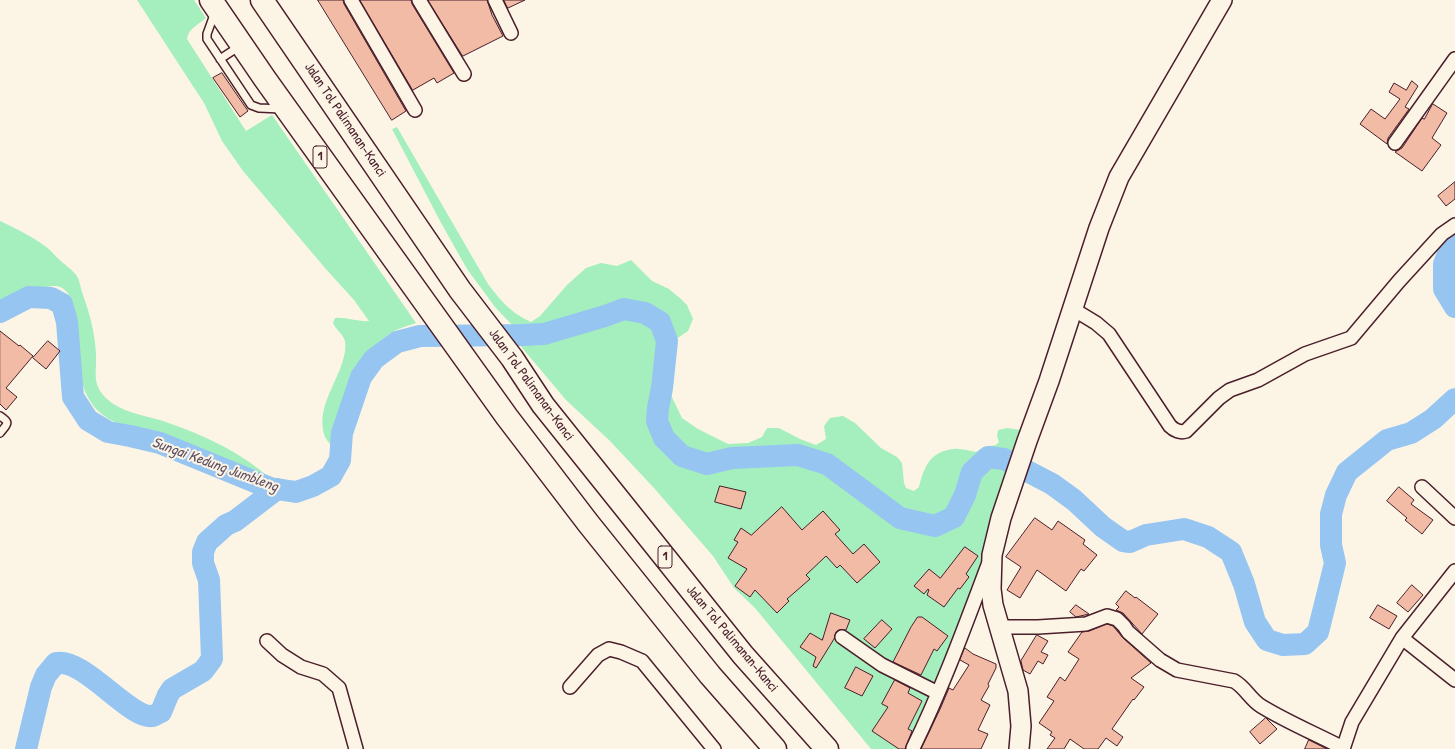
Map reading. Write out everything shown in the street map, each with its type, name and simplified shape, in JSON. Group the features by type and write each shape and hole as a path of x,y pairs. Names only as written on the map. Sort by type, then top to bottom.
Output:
{"highway":[{"name":"Jalan Tol Palimanan–Kanci","path":"262,0 460,290 512,358 548,411 743,655 827,749"},
{"name":"1","path":"214,4 286,109 482,380 507,417 588,523 710,675 775,749"}],"street":[{"path":"351,0 415,110"},
{"path":"418,0 464,74"},
{"path":"495,0 511,33"},
{"path":"913,748 961,637 992,554 1003,510 1049,381 1099,228 1119,177 1222,0"},
{"path":"1395,143 1455,59"},
{"path":"1073,309 1096,323 1109,334 1170,426 1176,431 1183,432 1186,431 1218,398 1230,390 1258,380 1305,354 1351,338 1399,281 1442,234 1455,225"},
{"path":"1422,487 1455,518"},
{"path":"992,554 992,597 1018,692 1021,726 1019,749"},
{"path":"1000,627 1038,627 1086,624 1107,616 1116,619 1128,632 1160,660 1178,670 1234,681 1241,685 1259,705 1343,748 1352,722 1402,638 1455,571"},
{"path":"842,637 882,665 938,693"},
{"path":"1402,638 1455,680"},
{"path":"267,641 282,655 301,666 323,674 338,688 356,749"},
{"path":"570,687 598,655 609,649 642,661 714,749"}],"lane":[{"path":"214,4 206,37 251,105 259,108 286,109"},
{"path":"220,59 241,45"},
{"path":"0,416 7,422 0,433"}],"green space":[{"path":"137,0 194,0 206,18 189,32 187,39 246,131 272,115 416,323 398,329 388,335 376,345 357,371 344,402 336,433 334,449 325,437 323,427 324,407 343,360 345,353 345,341 333,323 335,318 369,321 354,300 243,171 222,141 204,103"},
{"path":"397,127 488,284 502,301 517,314 531,322 540,316 567,285 586,268 601,263 617,266 631,260 652,281 669,289 687,305 693,319 688,331 673,341 665,318 647,308 624,303 603,311 543,328 522,330 513,326 495,307 467,269 392,129"},
{"path":"0,221 26,234 45,246 77,276 88,309 93,332 96,354 97,383 102,394 107,399 125,410 160,420 215,442 241,456 265,474 157,434 115,422 95,408 84,390 81,379 75,309 70,297 63,289 53,286 39,289 0,307"},
{"path":"625,315 643,319 655,326 661,342 657,387 652,407 652,422 659,441 679,461 707,469 732,463 797,461 824,469 898,523 936,532 958,521 970,498 977,475 990,463 1003,465 1008,470 978,585 907,749 871,749 755,608 734,588 713,556 654,488 610,441 566,400 518,343 522,341 545,339 607,322"},
{"path":"668,389 682,418 698,429 728,444 748,443 762,437 767,428 779,428 800,439 816,445 826,439 824,426 830,418 843,416 855,423 881,448 897,457 902,463 906,488 914,491 919,487 923,473 929,461 939,453 946,450 957,449 976,452 984,447 996,445 999,442 997,436 998,430 1007,428 1028,431 1013,455 987,451 967,469 950,513 935,520 902,513 829,459 799,449 731,452 707,458 685,451 669,435 663,420 663,409"}],"building":[{"path":"318,0 343,0 406,111 392,120"},
{"path":"360,0 411,0 454,73 437,83 434,78 413,90"},
{"path":"428,0 487,0 492,15 503,36 463,56"},
{"path":"504,0 525,0 508,8"},
{"path":"222,73 248,111 240,117 213,78"},
{"path":"1412,81 1418,86 1405,107 1409,109 1388,138 1387,144 1360,124 1371,109 1385,119 1400,99 1389,92 1394,83 1406,90"},
{"path":"1433,104 1447,113 1432,138 1441,145 1422,171 1395,152 1402,148 1422,118 1424,119"},
{"path":"1455,182 1455,199 1446,206 1438,196"},
{"path":"0,331 33,356 6,388 17,397 6,410 0,404"},
{"path":"48,341 60,351 46,369 33,358"},
{"path":"720,486 746,492 741,509 715,502"},
{"path":"1399,487 1414,500 1411,504 1433,520 1422,534 1405,520 1407,518 1387,501"},
{"path":"782,507 802,530 823,511 840,530 835,534 853,554 864,544 880,562 857,583 840,565 837,568 826,556 806,575 810,579 787,599 789,601 777,613 755,590 750,597 735,586 747,569 728,558 738,542 734,540 741,528 751,535"},
{"path":"1035,518 1052,530 1058,521 1085,540 1083,544 1097,555 1084,571 1081,569 1066,591 1037,570 1020,598 1007,590 1021,567 1006,557"},
{"path":"965,547 978,556 966,574 969,577 960,589 958,588 944,607 927,595 928,589 924,594 914,586 929,569 940,578"},
{"path":"1412,585 1423,595 1408,612 1397,603"},
{"path":"1126,591 1158,614 1142,634 1123,613 1116,610 1119,607 1116,604"},
{"path":"1076,605 1089,614 1076,617 1070,612"},
{"path":"1378,605 1397,616 1389,629 1370,618"},
{"path":"831,613 850,620 846,630 839,630 836,632 834,639 816,668 813,666 816,657 800,647 810,633 822,640"},
{"path":"918,617 922,617 948,636 937,651 934,649 921,675 893,662 911,627"},
{"path":"882,620 892,629 875,648 864,639"},
{"path":"1107,624 1113,626 1123,638 1151,663 1131,678 1144,687 1134,700 1133,699 1112,729 1123,737 1117,746 1106,738 1098,749 1084,749 1070,739 1064,749 1047,749 1055,738 1050,735 1052,732 1039,723 1054,701 1047,697 1060,677 1065,681 1079,659 1068,652 1082,632"},
{"path":"1037,635 1048,641 1041,652 1048,655 1043,664 1038,661 1030,674 1023,670 1021,661"},
{"path":"965,648 973,654 996,664 996,668 988,684 989,686 981,700 990,705 978,730 988,734 981,749 921,749 949,688 953,690 969,665 960,660"},
{"path":"856,667 873,676 862,696 845,688"},
{"path":"895,680 910,688 908,693 922,701 908,729 912,731 905,749 899,749 872,731 888,707 882,704"},
{"path":"1266,718 1277,729 1260,744 1250,732"},
{"path":"1309,740 1327,749 1305,749"}],"waterway":[{"name":"Sungai Kedung Jumbleng","path":"1455,239 1444,264 1444,289 1455,307"},
{"name":"Sungai Kedung Jumbleng","path":"0,312 29,297 51,298 62,304 67,322 73,397 88,420 108,432 160,443 270,488 296,492 313,486 331,476 340,460 342,433 361,377 374,359 397,342 420,336 544,334 624,309 645,313 660,322 667,341 657,421 664,438 682,456 707,464 732,458 798,455 827,464 900,518 935,526 954,517 965,495 972,472 988,457 1004,459 1052,484 1074,500 1103,527 1123,541 1130,542 1146,535 1184,529 1208,537 1231,552 1244,584 1255,622 1267,640 1283,645 1305,644 1318,632 1335,563 1331,545 1331,514 1336,495 1347,472 1387,440 1411,433 1433,419 1455,399"},
{"path":"26,749 41,687 46,675 56,663 68,664 80,670 132,709 143,715 153,716 161,712 172,689 203,671 212,659 209,580 203,563 203,552 207,542 226,525 235,521 277,489"}]}
